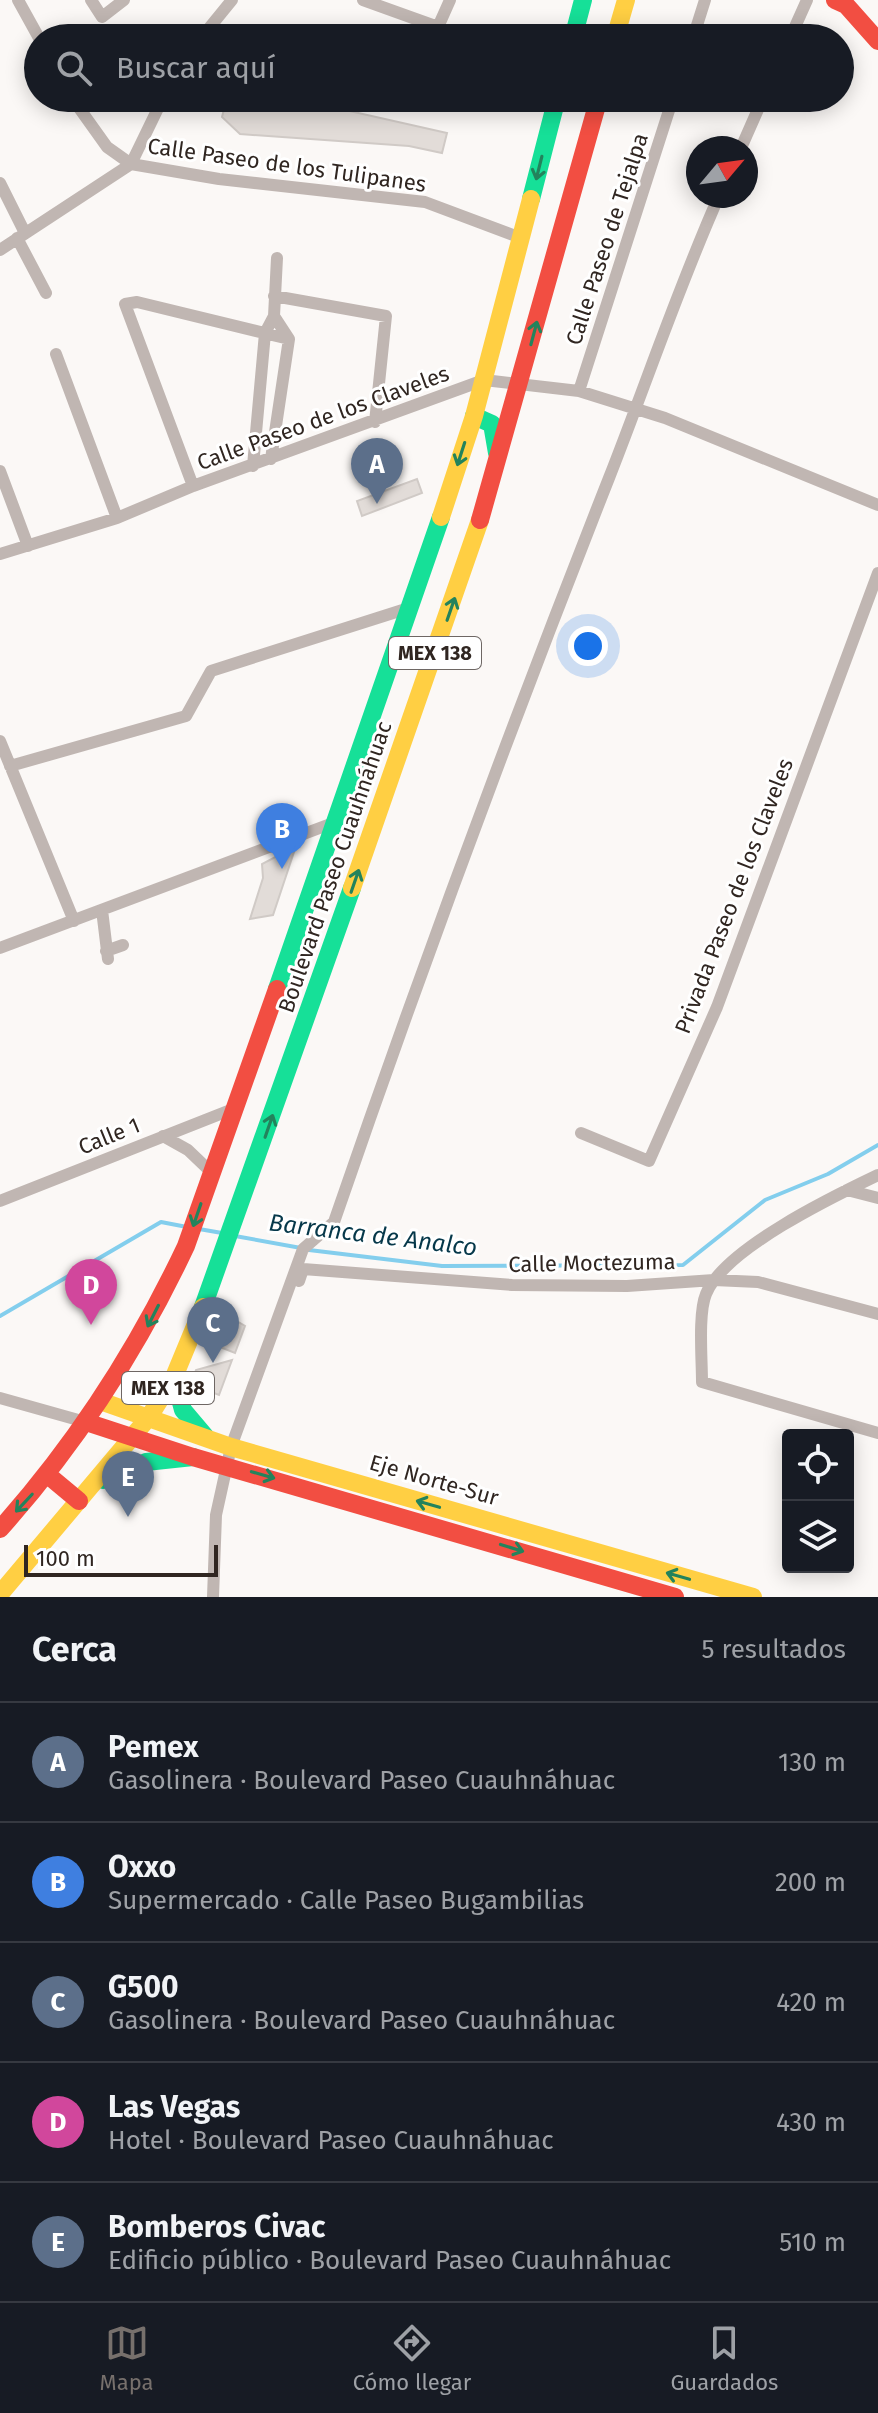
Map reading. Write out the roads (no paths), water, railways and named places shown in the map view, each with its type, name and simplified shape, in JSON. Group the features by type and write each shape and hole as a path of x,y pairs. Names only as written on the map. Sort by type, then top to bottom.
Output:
{"main road":[{"path":"577,24 583,0"},
{"path":"619,24 626,0"},
{"path":"845,2 878,41"},
{"name":"Boulevard Paseo Cuauhnáhuac","path":"0,1529 49,1476 103,1402 154,1317 186,1246 333,823 412,607 474,416 553,112"},
{"name":"Boulevard Paseo Cuauhnáhuac","path":"0,1594 149,1417 174,1377 223,1255 470,554 595,112"},
{"path":"474,416 492,424 497,461"},
{"path":"174,1377 183,1410 205,1436"},
{"name":"Eje Norte-Sur","path":"103,1402 205,1436 232,1453 675,1597"},
{"name":"Eje Norte-Sur","path":"89,1423 193,1457 232,1453 753,1597"},
{"path":"49,1476 79,1501 106,1478 133,1464 163,1457 193,1457"}],"street":[{"path":"18,0 31,24"},
{"path":"91,0 102,17 124,0"},
{"path":"212,24 232,0"},
{"path":"363,0 430,24"},
{"path":"439,24 450,0"},
{"path":"697,24 705,0"},
{"path":"796,24 807,0"},
{"name":"Calle Paseo de los Tulipanes","path":"82,112 107,147 131,164 219,179 425,202 521,238"},
{"path":"0,250 131,164 156,112"},
{"name":"Calle Paseo de Tejalpa","path":"579,391 669,112"},
{"path":"746,136 757,112"},
{"path":"0,183 46,293"},
{"path":"213,1597 216,1515 232,1453 303,1249 334,1222 424,961 523,694 714,208"},
{"path":"253,466 265,333 274,316 277,258"},
{"path":"274,296 386,316 375,422"},
{"path":"193,486 125,304 137,302 289,339"},
{"path":"271,459 289,339 274,316"},
{"path":"56,354 117,518"},
{"name":"Calle Paseo de los Claveles","path":"0,554 117,518 193,486 484,380 579,391 665,418 878,505"},
{"path":"0,471 28,546"},
{"name":"Privada Paseo de los Claveles","path":"581,1133 649,1161 717,1007 878,573"},
{"path":"10,766 186,716 211,671 412,607"},
{"path":"0,741 74,921"},
{"path":"0,948 333,823"},
{"path":"102,910 107,955 123,945"},
{"name":"Calle 1","path":"0,1201 233,1109"},
{"path":"163,1136 188,1150 209,1178"},
{"path":"878,1175 804,1212 757,1243 714,1280 704,1297 702,1382 878,1433"},
{"path":"847,1190 878,1198"},
{"name":"Calle Moctezuma","path":"232,1453 303,1269 512,1285 627,1286 714,1280 758,1282 878,1314"},
{"path":"0,1398 89,1423"}],"waterway":[{"name":"Barranca de Analco","path":"309,1250 442,1266 683,1265 765,1200 828,1174 878,1145"},
{"name":"Barranca de Analco","path":"0,1316 161,1222 187,1227"},
{"name":"Barranca de Analco","path":"199,1229 222,1233"},
{"name":"Barranca de Analco","path":"235,1236 301,1248"}],"place":[{"name":"Pemex","path":"377,504"},
{"name":"Oxxo","path":"282,869"},
{"name":"Las Vegas","path":"91,1325"},
{"name":"G500","path":"213,1363"},
{"name":"Bomberos Civac","path":"128,1517"}]}
